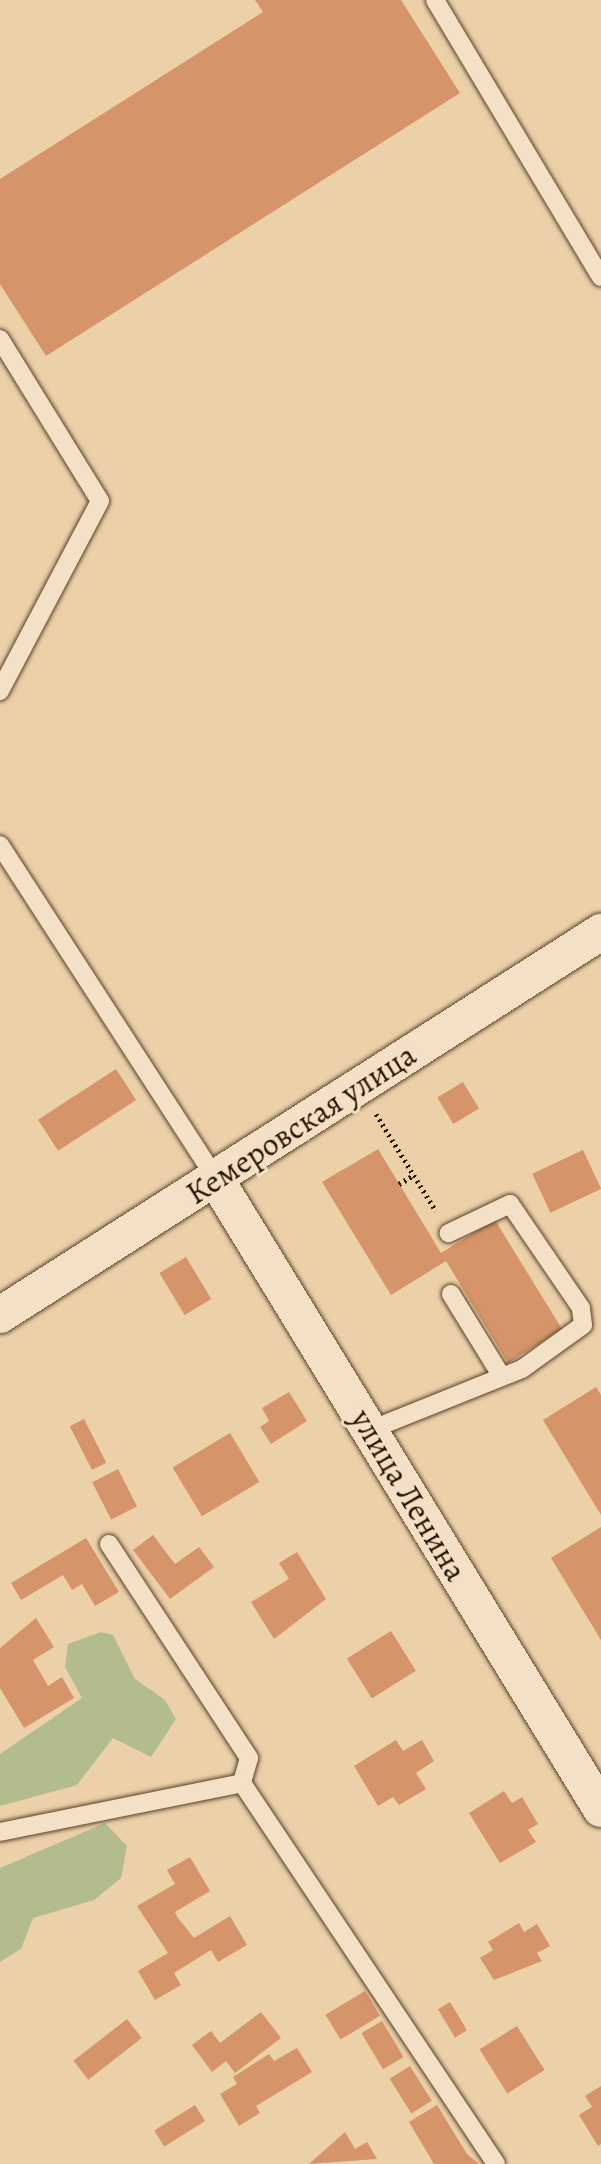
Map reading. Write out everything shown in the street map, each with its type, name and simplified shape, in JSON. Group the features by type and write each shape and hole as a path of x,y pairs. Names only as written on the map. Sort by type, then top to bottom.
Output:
{"street":[{"name":"Кемеровская улица","path":"0,1315 217,1181 293,1124 601,932"},
{"name":"улица Ленина","path":"217,1181 596,1789"}],"lane":[{"path":"435,0 601,277"},
{"path":"0,339 100,501 0,691"},
{"path":"0,845 217,1181"},
{"path":"370,1430 502,1377 574,1338 583,1325 581,1308 510,1204 449,1233"},
{"path":"451,1294 502,1377"},
{"path":"109,1544 249,1758 242,1783 496,2164"},
{"path":"0,1832 242,1783"}],"path":[{"path":"390,1137 449,1233"},
{"path":"399,1184 414,1175"}],"green space":[{"path":"101,1632 113,1635 135,1679 165,1700 176,1719 151,1757 113,1738 77,1785 0,1806 0,1754 82,1698 65,1667 68,1644"},
{"path":"105,1823 127,1846 121,1878 94,1900 33,1918 21,1949 0,1962 0,1868"}],"building":[{"path":"255,0 401,0 460,93 46,356 0,284 0,179 263,12"},
{"path":"116,1069 136,1100 58,1151 38,1120"},
{"path":"463,1082 479,1109 453,1124 437,1097"},
{"path":"378,1149 441,1253 495,1220 562,1329 508,1363 446,1261 391,1295 322,1182"},
{"path":"583,1150 601,1189 550,1213 532,1174"},
{"path":"186,1257 211,1299 185,1315 159,1273"},
{"path":"596,1387 601,1395 601,1515 543,1420"},
{"path":"289,1392 307,1421 271,1444 260,1427 269,1421 262,1408"},
{"path":"84,1419 106,1463 92,1470 70,1426"},
{"path":"230,1433 259,1482 202,1516 173,1468"},
{"path":"118,1469 137,1506 111,1520 92,1482"},
{"path":"601,1527 601,1640 551,1558"},
{"path":"153,1535 175,1564 199,1547 214,1567 170,1599 133,1550"},
{"path":"86,1538 119,1592 95,1606 82,1584 72,1590 63,1575 21,1600 11,1583"},
{"path":"297,1552 326,1599 274,1639 251,1602 289,1579 279,1563"},
{"path":"36,1618 54,1647 33,1660 48,1686 62,1677 74,1698 24,1728 0,1688 0,1648"},
{"path":"391,1631 416,1671 372,1698 347,1659"},
{"path":"396,1740 403,1751 422,1740 434,1761 416,1773 426,1789 399,1805 393,1797 378,1806 354,1766"},
{"path":"504,1791 512,1803 522,1797 538,1824 528,1830 536,1842 500,1863 469,1813"},
{"path":"190,1857 210,1891 175,1912 178,1918 194,1938 230,1916 247,1945 218,1962 211,1950 174,1973 181,1985 155,2000 138,1971 168,1953 137,1906 175,1884 167,1870"},
{"path":"519,1923 524,1932 537,1924 550,1946 537,1953 542,1961 494,1980 480,1958 493,1950 488,1942"},
{"path":"365,1991 380,2016 341,2040 326,2015"},
{"path":"450,2002 467,2030 455,2037 438,2009"},
{"path":"261,2012 281,2038 235,2073 226,2061 212,2072 192,2045 211,2031 220,2043"},
{"path":"127,2019 142,2038 88,2080 73,2061"},
{"path":"382,2021 404,2057 383,2069 361,2033"},
{"path":"517,2026 545,2070 507,2093 480,2049"},
{"path":"297,2048 312,2072 256,2106 260,2113 239,2126 220,2094 237,2084 233,2077 269,2054 274,2061"},
{"path":"410,2066 432,2101 411,2113 390,2079"},
{"path":"601,2086 601,2144 598,2146 579,2115 592,2107 585,2096"},
{"path":"195,2105 205,2121 164,2147 154,2130"},
{"path":"437,2105 467,2154 479,2164 434,2164 409,2122"},
{"path":"345,2132 355,2149 367,2142 377,2159 309,2164"}]}
